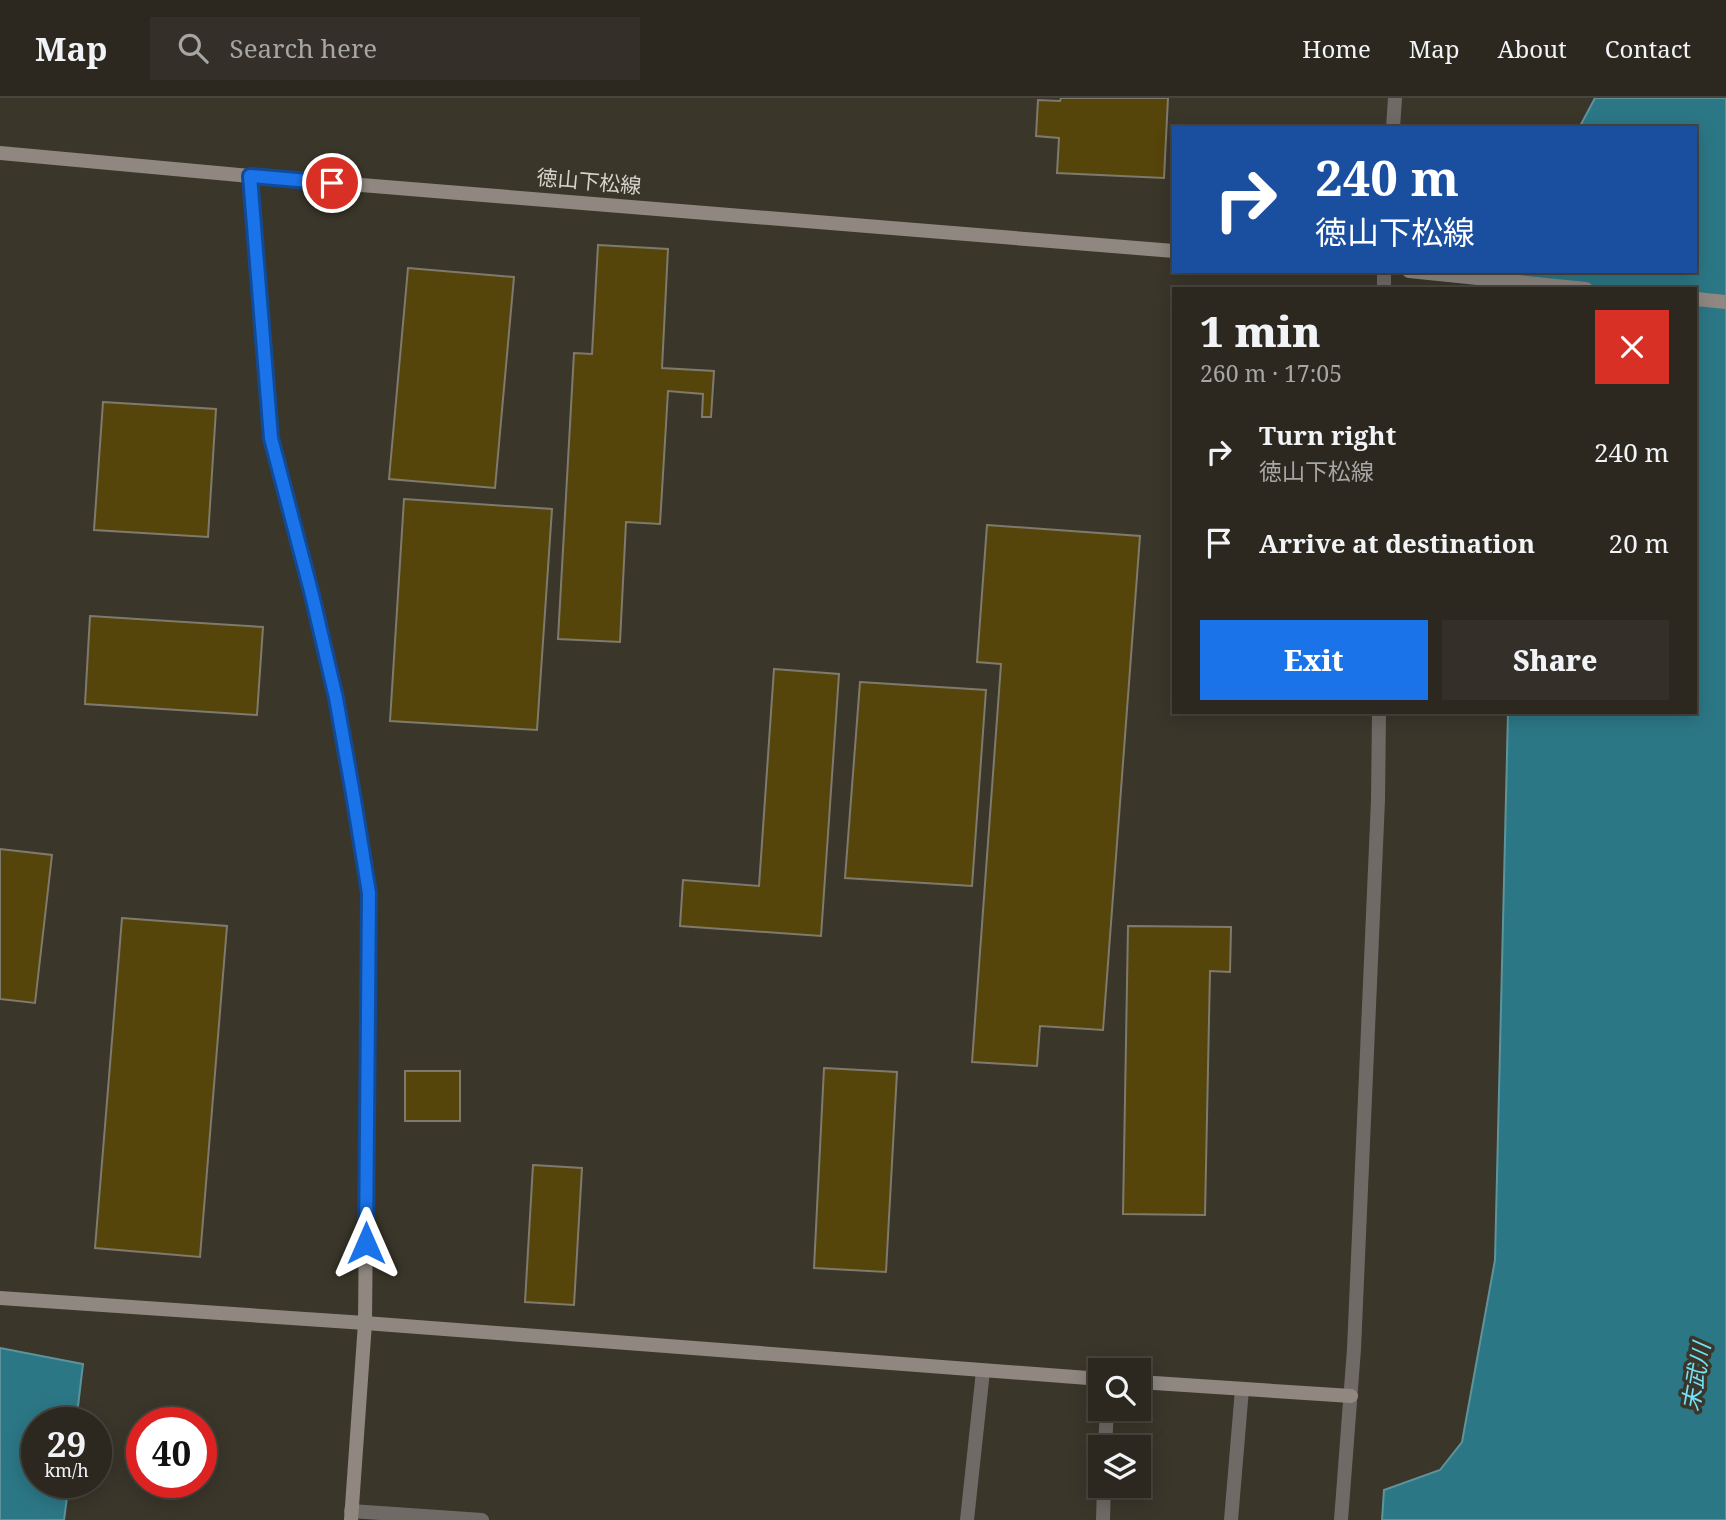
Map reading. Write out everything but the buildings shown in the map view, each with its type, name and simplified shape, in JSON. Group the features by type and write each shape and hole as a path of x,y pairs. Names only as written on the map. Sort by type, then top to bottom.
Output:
{"street":[{"path":"1393,126 1395,98"},
{"name":"徳山下松線","path":"0,153 250,176 1172,251"},
{"path":"250,176 271,438 336,698 369,893 365,1323 351,1515 482,1520"},
{"path":"1424,273 1565,287"},
{"path":"1697,299 1726,302"},
{"path":"1341,1520 1352,1396 1380,714"},
{"path":"0,1298 1088,1378"},
{"path":"967,1520 983,1371"},
{"path":"1151,1383 1352,1396"},
{"path":"1231,1520 1242,1389"},
{"path":"1102,1520 1103,1498"}],"water":[{"name":"末武川","path":"1595,98 1726,98 1726,1520 1382,1520 1384,1490 1440,1470 1462,1442 1495,1260 1508,714 1697,714 1697,287 1517,287 1518,273 1697,273 1697,126 1580,126"},
{"path":"0,1348 83,1364 78,1407 21,1407 21,1498 67,1498 64,1520 0,1520"}],"route":[{"path":"332,183 250,176 271,438 336,698 369,893 366,1243"}]}
